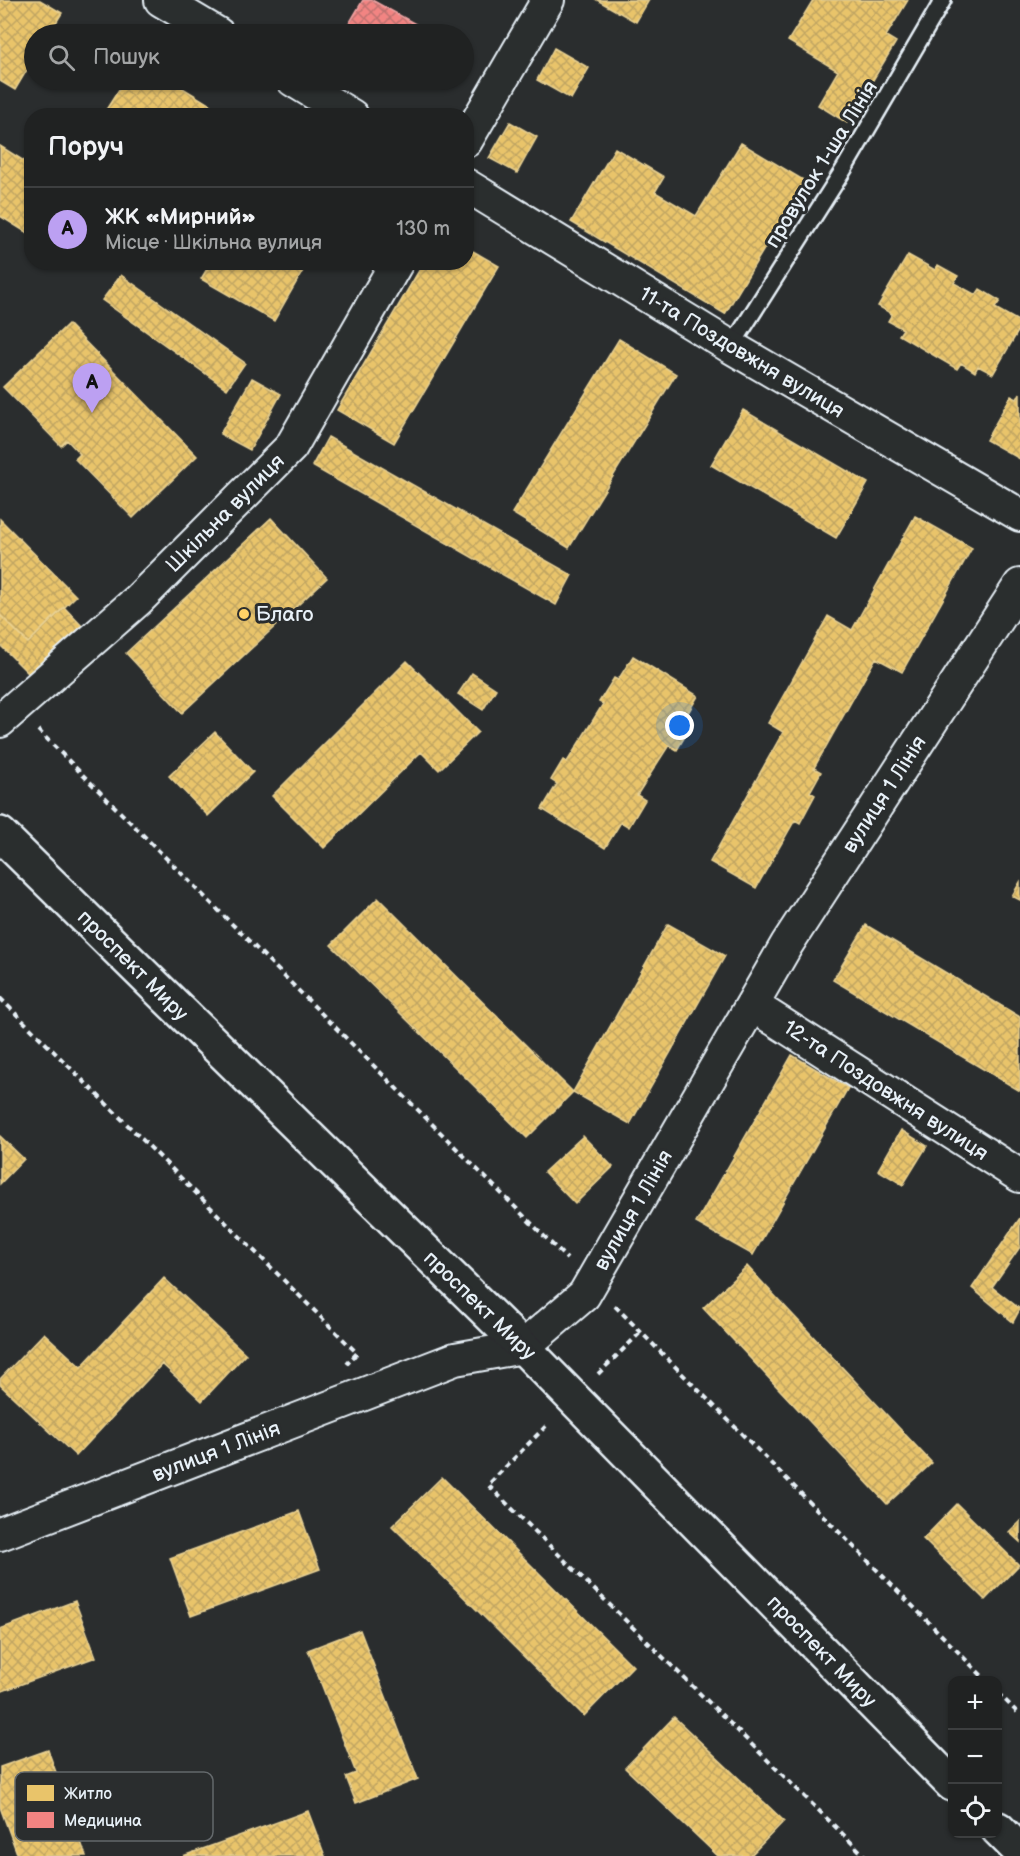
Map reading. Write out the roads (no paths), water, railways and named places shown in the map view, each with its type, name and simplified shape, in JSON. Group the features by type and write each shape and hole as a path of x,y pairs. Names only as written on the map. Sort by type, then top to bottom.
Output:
{"main road":[{"name":"проспект Миру","path":"0,834 523,1347 948,1780"},
{"path":"1002,1833 1020,1851"}],"street":[{"path":"161,0 201,24"},
{"path":"474,127 548,0"},
{"path":"309,90 339,108"},
{"name":"11-та Поздовжня вулиця","path":"474,190 731,347 1020,515"},
{"name":"Шкільна вулиця","path":"8,714 138,600 291,447 392,270"},
{"name":"вулиця 1 Лінія","path":"0,1534 455,1359 523,1347 584,1295 787,944 1020,585"},
{"name":"12-та Поздовжня вулиця","path":"752,1005 1020,1176"}],"lane":[{"name":"провулок 1-ша Лінія","path":"731,347 844,169 943,0"}],"place":[{"name":"ЖК «Мирний»","path":"92,413"},
{"name":"Благо","path":"244,614"}]}
